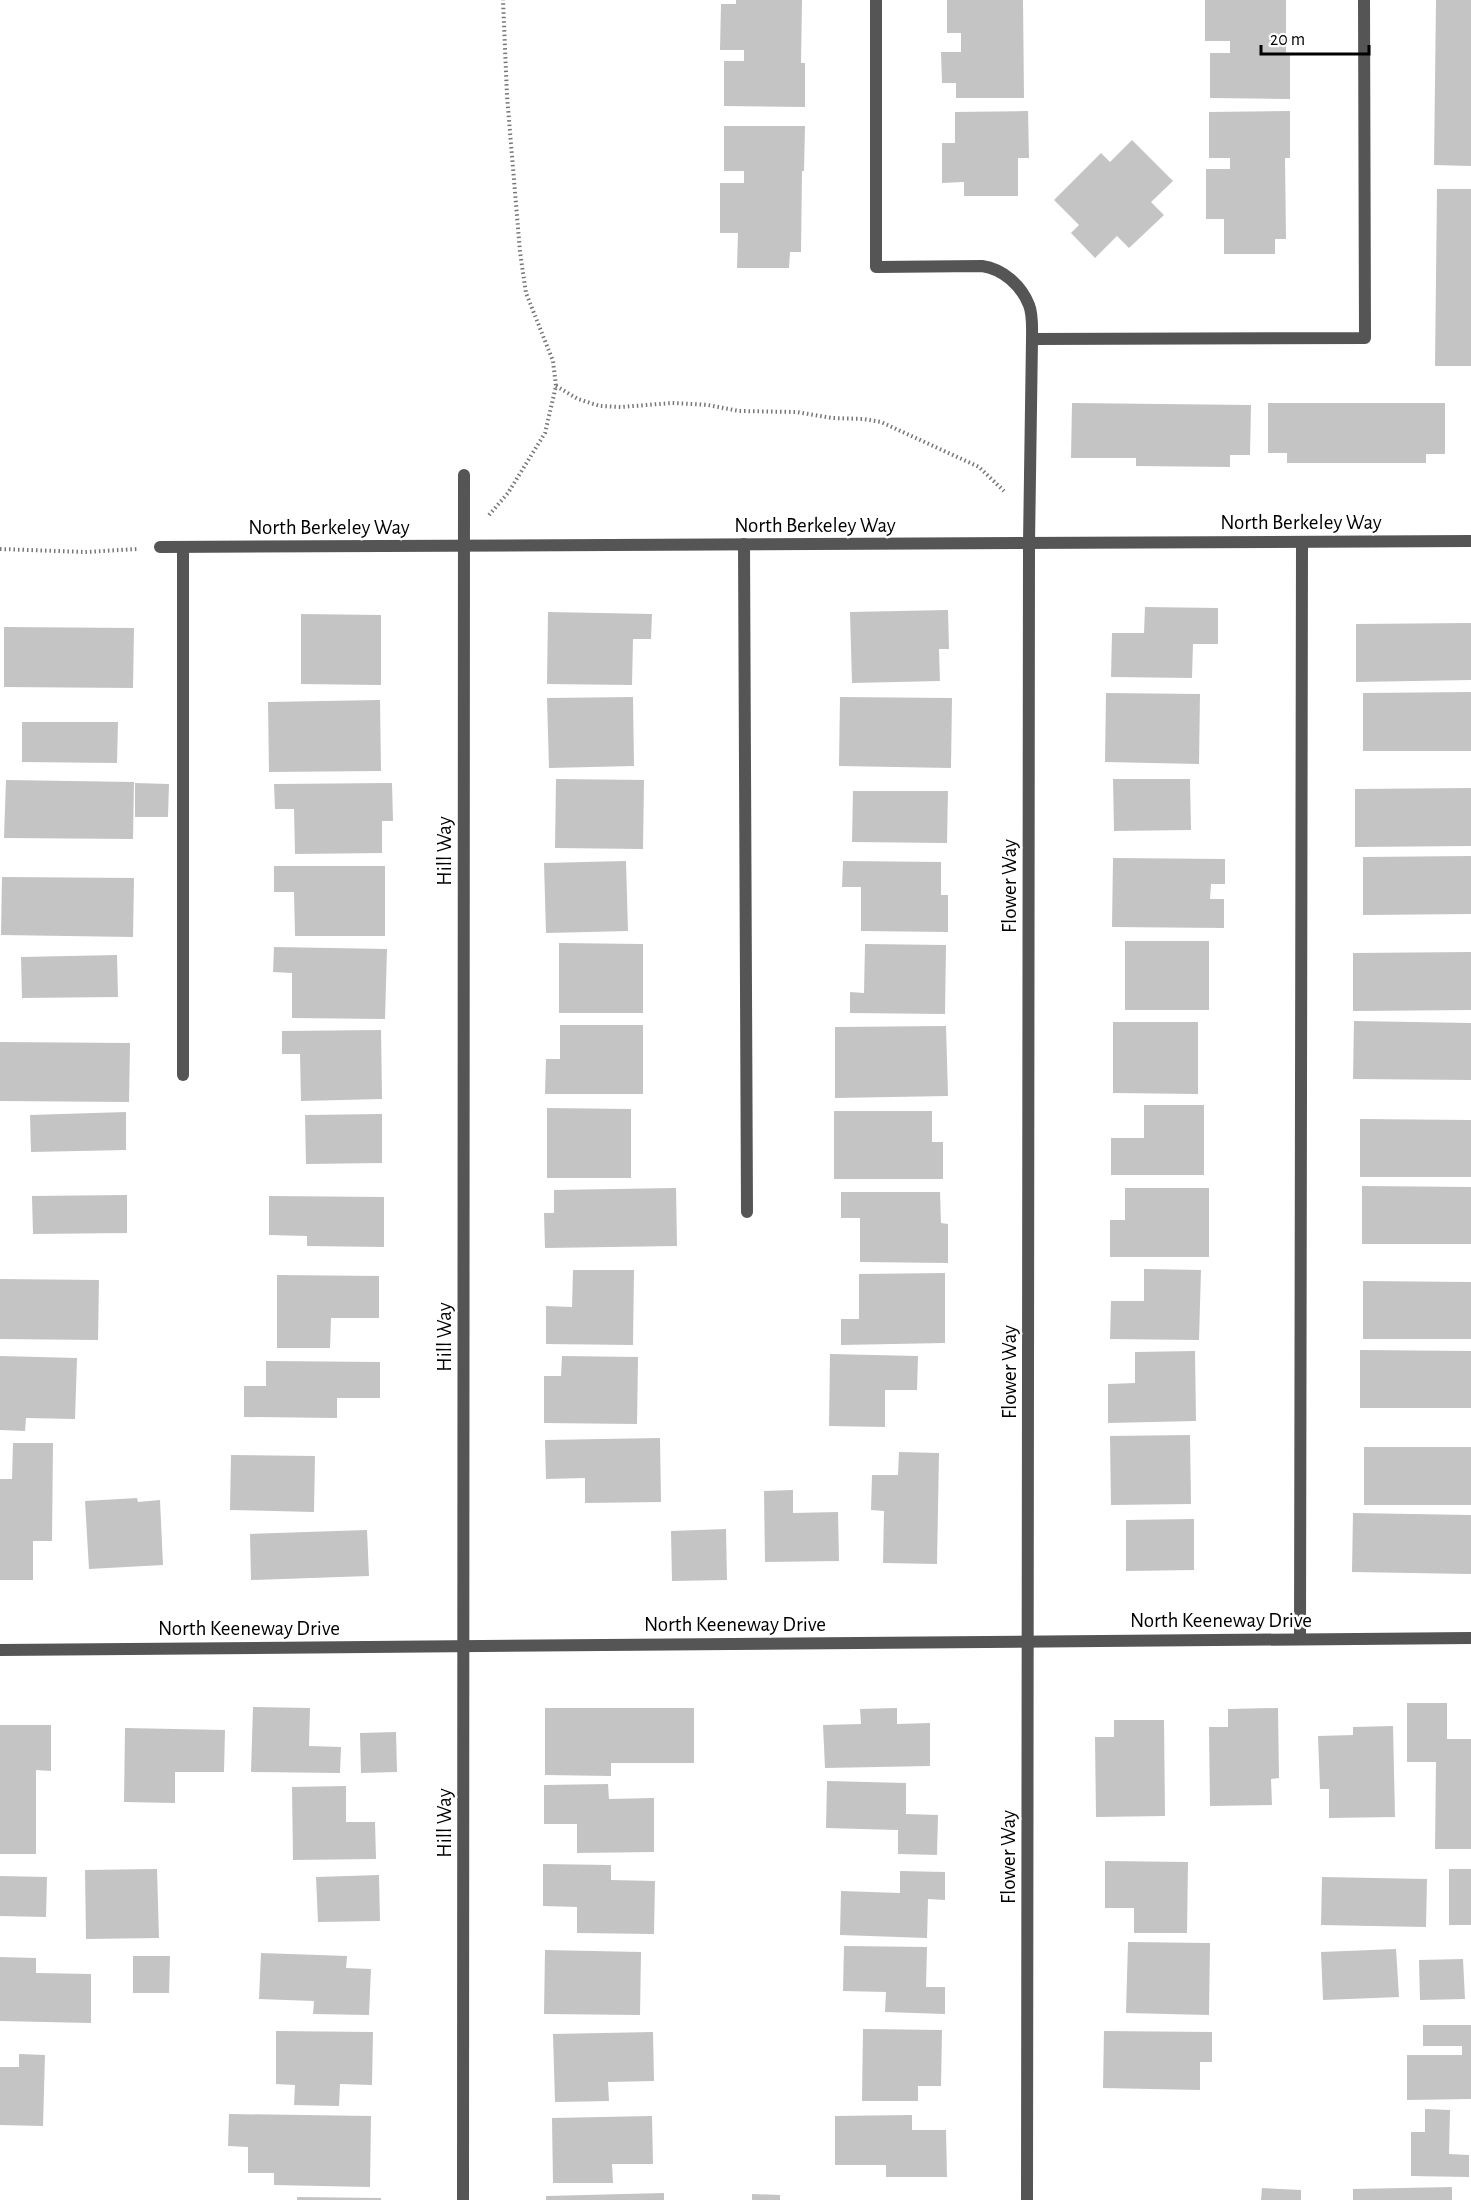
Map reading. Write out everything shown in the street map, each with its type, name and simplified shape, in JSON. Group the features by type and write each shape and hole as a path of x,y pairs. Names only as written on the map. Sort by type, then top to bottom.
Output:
{"street":[{"name":"Flower Way","path":"876,0 876,267 982,266 995,268 1009,277 1029,305 1032,339 1029,543 1027,2200"},
{"path":"1032,339 1365,338 1364,0"},
{"name":"Hill Way","path":"463,2200 464,474"},
{"name":"North Berkeley Way","path":"160,547 1471,541"},
{"path":"1300,1639 1302,542"},
{"path":"744,544 747,1212"},
{"path":"183,547 183,1075"},
{"name":"North Keeneway Drive","path":"0,1650 1471,1638"}],"path":[{"path":"464,546 508,493 545,433 556,386 553,361 526,293 520,252 507,96 503,0"},
{"path":"556,386 578,399 600,406 621,407 672,403 708,405 739,411 797,412 832,418 881,422 979,466 1003,489 1008,500"},
{"path":"0,549 86,552 160,547"}],"building":[{"path":"736,0 802,0 801,63 805,63 805,107 724,106 724,61 744,61 744,50 720,50 721,4 736,4"},
{"path":"947,0 1023,0 1024,98 956,98 956,83 942,83 941,52 961,52 961,33 947,33"},
{"path":"1205,0 1286,0 1286,54 1290,54 1290,99 1210,98 1210,53 1230,53 1230,41 1205,41"},
{"path":"1436,0 1471,0 1471,166 1434,165"},
{"path":"1028,111 1029,158 1018,158 1018,196 964,196 964,182 942,183 942,143 955,143 955,112"},
{"path":"1290,111 1290,158 1285,158 1286,239 1275,239 1275,254 1224,254 1224,219 1206,219 1206,169 1230,169 1230,158 1209,158 1209,112"},
{"path":"724,126 805,126 801,252 790,252 789,268 737,268 738,233 720,233 720,183 744,183 744,171 724,171"},
{"path":"1132,140 1173,181 1151,202 1164,215 1129,248 1117,236 1095,258 1071,233 1079,225 1054,200 1101,153 1110,162"},
{"path":"1437,189 1471,189 1471,366 1435,366"},
{"path":"1072,403 1251,405 1250,455 1230,455 1230,467 1136,466 1136,458 1071,458"},
{"path":"1268,403 1445,403 1445,454 1426,454 1426,463 1287,463 1287,453 1268,453"},
{"path":"1145,607 1218,608 1218,644 1193,644 1192,678 1111,677 1112,633 1144,633"},
{"path":"948,610 949,649 939,649 940,681 852,683 850,612"},
{"path":"548,612 652,614 651,639 633,639 632,685 547,684"},
{"path":"301,614 381,615 381,685 301,684"},
{"path":"1471,623 1471,680 1356,682 1356,624"},
{"path":"4,627 134,628 133,688 4,687"},
{"path":"1471,692 1471,751 1363,751 1363,693"},
{"path":"1106,693 1200,694 1199,764 1105,762"},
{"path":"633,697 634,766 549,768 547,698"},
{"path":"840,697 952,698 951,768 839,766"},
{"path":"380,700 381,771 269,772 268,702"},
{"path":"22,722 118,722 117,763 22,762"},
{"path":"556,779 644,780 643,849 555,848"},
{"path":"1113,779 1190,779 1191,830 1114,831"},
{"path":"6,780 134,782 133,839 4,838"},
{"path":"135,783 169,784 168,817 135,817"},
{"path":"392,783 393,821 382,821 382,853 295,854 294,809 275,809 274,784"},
{"path":"1471,788 1471,846 1355,847 1355,789"},
{"path":"853,791 948,791 947,843 852,842"},
{"path":"1471,856 1471,914 1363,915 1363,857"},
{"path":"1113,858 1225,859 1225,884 1211,884 1210,899 1224,899 1224,928 1112,927"},
{"path":"626,861 628,931 546,933 544,863"},
{"path":"843,861 941,862 941,895 948,895 948,932 861,931 861,887 842,887"},
{"path":"274,866 385,866 385,936 295,936 294,892 274,892"},
{"path":"2,877 134,878 133,937 1,935"},
{"path":"1125,941 1209,941 1209,1010 1125,1010"},
{"path":"559,943 643,944 643,1013 559,1013"},
{"path":"865,944 946,945 945,1014 850,1013 850,992 864,993"},
{"path":"274,947 387,949 385,1019 292,1018 292,973 273,972"},
{"path":"1471,952 1471,1010 1353,1011 1353,953"},
{"path":"117,955 118,997 22,998 21,957"},
{"path":"1354,1021 1471,1023 1471,1080 1353,1079"},
{"path":"1113,1022 1198,1022 1198,1094 1113,1093"},
{"path":"560,1025 643,1025 643,1094 545,1094 546,1059 560,1059"},
{"path":"946,1026 948,1096 835,1098 835,1027"},
{"path":"381,1030 382,1099 301,1101 300,1054 282,1054 282,1031"},
{"path":"0,1042 130,1043 129,1102 0,1101"},
{"path":"1144,1105 1204,1105 1204,1175 1111,1175 1111,1138 1144,1138"},
{"path":"547,1108 631,1109 631,1178 547,1178"},
{"path":"834,1111 932,1111 932,1142 943,1142 943,1179 834,1179"},
{"path":"126,1112 126,1150 31,1152 30,1115"},
{"path":"382,1114 382,1163 306,1164 305,1115"},
{"path":"1360,1119 1471,1120 1471,1177 1360,1177"},
{"path":"1362,1186 1471,1187 1471,1244 1362,1244"},
{"path":"676,1188 677,1246 545,1248 544,1213 554,1213 554,1190"},
{"path":"1125,1188 1209,1188 1209,1257 1110,1257 1110,1220 1125,1220"},
{"path":"841,1192 940,1192 941,1223 948,1224 948,1263 860,1262 860,1218 841,1218"},
{"path":"127,1195 127,1233 33,1234 32,1196"},
{"path":"269,1196 384,1197 384,1247 307,1246 307,1236 269,1235"},
{"path":"1144,1269 1201,1270 1199,1340 1110,1339 1111,1301 1144,1301"},
{"path":"573,1270 634,1270 633,1345 546,1344 546,1306 572,1307"},
{"path":"945,1273 945,1343 841,1345 841,1319 859,1319 859,1274"},
{"path":"277,1275 379,1276 379,1318 331,1318 330,1348 277,1348"},
{"path":"0,1279 99,1280 98,1340 0,1339"},
{"path":"1363,1281 1471,1282 1471,1339 1363,1339"},
{"path":"1360,1350 1471,1351 1471,1408 1360,1408"},
{"path":"1195,1351 1196,1421 1108,1423 1108,1384 1135,1383 1135,1352"},
{"path":"830,1354 918,1356 917,1390 885,1390 885,1427 829,1426"},
{"path":"0,1356 77,1358 75,1419 26,1418 25,1431 0,1430"},
{"path":"562,1356 638,1357 637,1424 544,1423 544,1376 561,1376"},
{"path":"266,1361 380,1362 380,1398 337,1398 337,1418 244,1417 244,1386 266,1386"},
{"path":"1190,1435 1191,1504 1111,1505 1110,1436"},
{"path":"660,1438 661,1502 585,1503 585,1478 546,1479 545,1440"},
{"path":"13,1443 53,1443 52,1541 33,1541 33,1580 0,1580 0,1479 12,1479"},
{"path":"1364,1447 1471,1447 1471,1505 1364,1505"},
{"path":"899,1452 939,1453 937,1564 883,1563 884,1511 871,1510 872,1475 898,1475"},
{"path":"231,1455 315,1456 314,1512 230,1510"},
{"path":"793,1490 793,1513 838,1512 839,1561 765,1562 764,1491"},
{"path":"137,1498 138,1502 160,1500 163,1565 89,1569 85,1501"},
{"path":"1353,1513 1471,1515 1471,1574 1352,1572"},
{"path":"1194,1519 1194,1570 1126,1571 1126,1520"},
{"path":"726,1529 727,1580 672,1581 671,1531"},
{"path":"367,1530 369,1576 251,1580 250,1534"},
{"path":"1407,1703 1447,1703 1447,1739 1471,1739 1471,1849 1435,1849 1436,1762 1407,1762"},
{"path":"253,1707 310,1708 309,1746 341,1747 340,1773 251,1772"},
{"path":"545,1708 694,1708 694,1763 611,1763 611,1776 545,1775"},
{"path":"897,1708 897,1724 930,1723 930,1766 825,1768 823,1725 861,1724 860,1709"},
{"path":"1278,1708 1279,1778 1271,1779 1272,1805 1210,1806 1209,1727 1228,1727 1228,1709"},
{"path":"1114,1720 1164,1720 1165,1816 1096,1817 1095,1737 1114,1737"},
{"path":"0,1725 51,1725 51,1771 36,1770 36,1854 0,1854"},
{"path":"1393,1726 1395,1817 1329,1818 1329,1789 1320,1789 1318,1736 1353,1735 1353,1727"},
{"path":"125,1728 225,1730 224,1772 175,1772 175,1803 124,1802"},
{"path":"396,1732 397,1772 361,1773 360,1733"},
{"path":"827,1781 906,1783 906,1814 938,1815 937,1855 898,1854 898,1830 826,1828"},
{"path":"608,1784 609,1799 654,1798 654,1852 577,1853 577,1824 544,1824 544,1785"},
{"path":"346,1786 346,1822 375,1822 376,1859 293,1860 292,1787"},
{"path":"1105,1861 1188,1862 1187,1933 1134,1933 1134,1908 1105,1908"},
{"path":"543,1864 611,1865 611,1880 655,1881 654,1934 577,1933 577,1907 543,1906"},
{"path":"157,1869 159,1938 86,1939 85,1870"},
{"path":"1449,1869 1471,1869 1471,1925 1449,1925"},
{"path":"900,1871 945,1872 945,1900 928,1899 927,1938 840,1935 841,1891 900,1893"},
{"path":"379,1875 380,1921 318,1922 316,1877"},
{"path":"0,1876 47,1877 46,1917 0,1916"},
{"path":"1322,1877 1427,1879 1426,1927 1321,1925"},
{"path":"1128,1942 1210,1943 1209,2015 1126,2013"},
{"path":"844,1946 927,1947 926,1987 945,1987 945,2014 885,2012 886,1992 843,1991"},
{"path":"1396,1949 1399,1997 1323,2000 1321,1952"},
{"path":"545,1950 641,1952 640,2015 544,2014"},
{"path":"261,1953 347,1956 346,1968 371,1969 369,2015 313,2014 314,2001 259,1999"},
{"path":"133,1956 170,1956 169,1993 133,1993"},
{"path":"0,1957 36,1958 36,1973 91,1974 91,2023 0,2021"},
{"path":"1463,1959 1465,1999 1420,2000 1419,1960"},
{"path":"1423,2025 1471,2025 1471,2099 1407,2100 1407,2055 1462,2055 1462,2046 1423,2046"},
{"path":"863,2029 942,2030 941,2086 918,2086 918,2101 862,2101"},
{"path":"276,2031 373,2032 372,2085 340,2084 339,2106 294,2105 295,2085 276,2084"},
{"path":"1104,2031 1212,2032 1212,2062 1200,2062 1200,2090 1103,2088"},
{"path":"653,2032 654,2081 608,2082 609,2101 555,2102 553,2034"},
{"path":"19,2054 45,2055 43,2126 0,2125 0,2067 19,2067"},
{"path":"1425,2109 1450,2110 1449,2154 1469,2155 1469,2177 1411,2176 1411,2132 1425,2132"},
{"path":"229,2114 371,2116 370,2187 274,2185 274,2173 248,2173 248,2147 228,2146"},
{"path":"912,2115 912,2130 946,2130 947,2177 886,2177 886,2165 835,2165 835,2116"},
{"path":"652,2116 653,2164 612,2164 613,2183 553,2183 552,2118"},
{"path":"1452,2187 1452,2200 1353,2200 1353,2189"},
{"path":"1262,2188 1301,2190 1301,2200 1261,2200"},
{"path":"664,2193 664,2200 546,2200 546,2196"},
{"path":"752,2194 780,2195 780,2200 752,2200"},
{"path":"297,2197 381,2198 381,2200 297,2200"}]}
